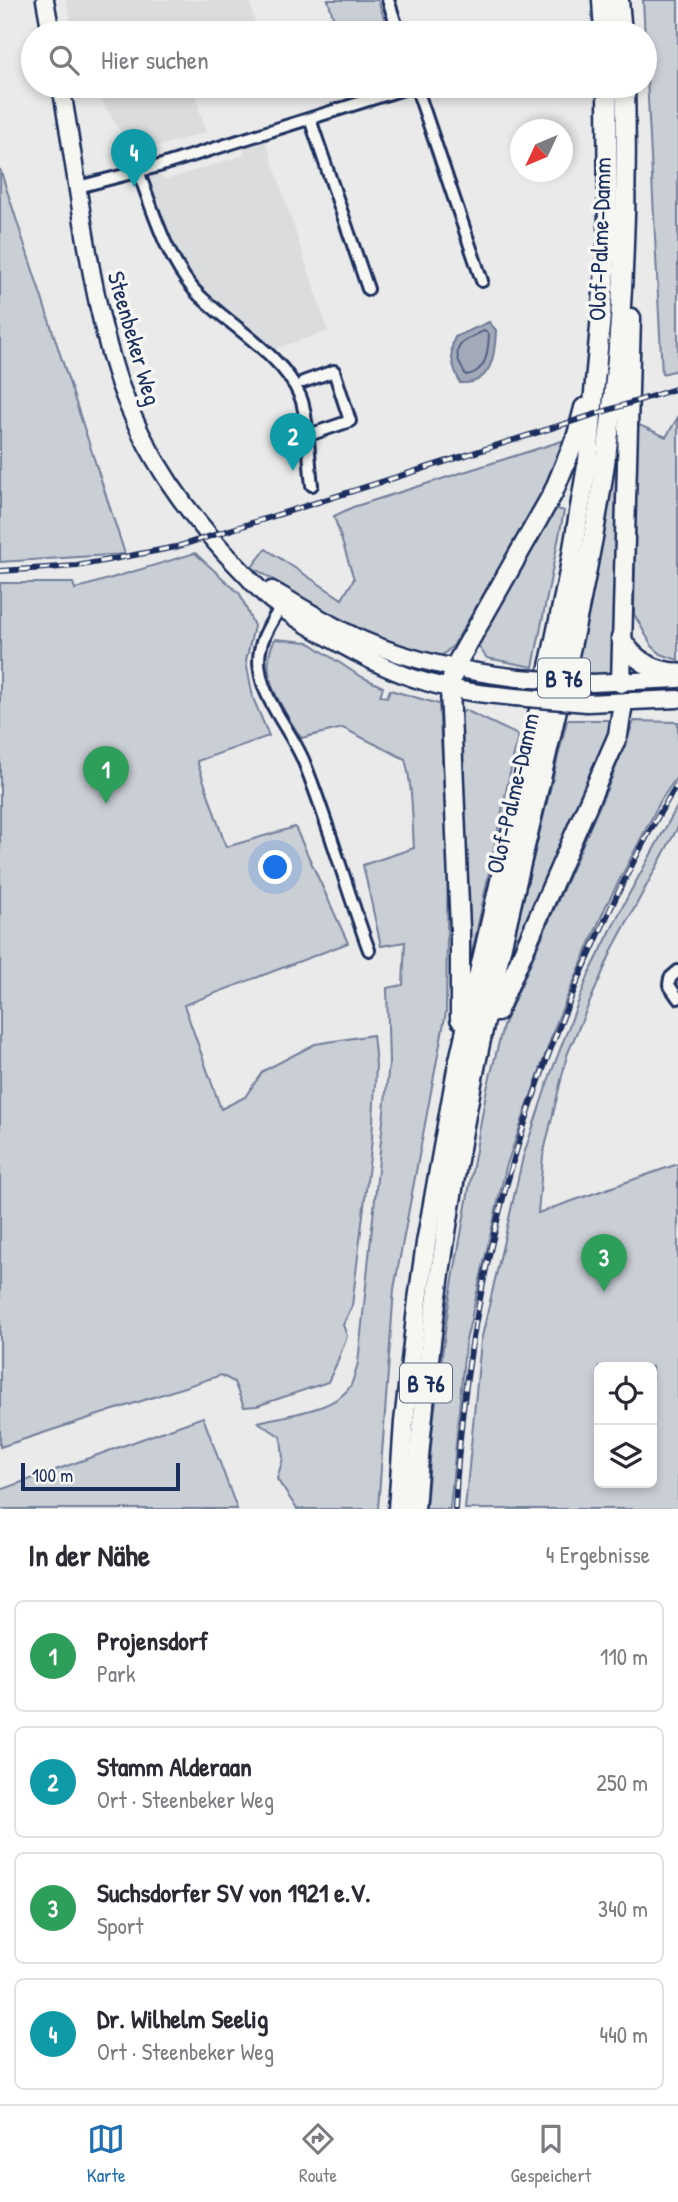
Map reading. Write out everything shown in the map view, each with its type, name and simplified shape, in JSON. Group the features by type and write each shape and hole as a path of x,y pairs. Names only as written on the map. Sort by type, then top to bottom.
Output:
{"highway":[{"path":"602,0 603,21"},
{"path":"619,0 621,21"},
{"name":"Olof-Palme-Damm","path":"415,1509 425,1385 465,1074 569,572 588,460 608,237 607,98"},
{"name":"Olof-Palme-Damm","path":"398,1509 404,1422 426,1243 588,566 614,393 624,273 627,171 625,98"},
{"path":"621,683 631,350 631,322 624,273"},
{"path":"465,1074 450,689 454,668 553,493 577,435 597,360"},
{"path":"621,638 640,662 652,668 678,673"},
{"path":"465,1074 505,992 618,735 623,703"}],"main road":[{"path":"46,0 49,21"},
{"name":"Steenbeker Weg","path":"63,98 100,310 127,402 147,447 179,499 202,529 266,596 369,643 454,668 519,678 592,683 678,679"},
{"name":"Steenbeker Weg","path":"283,603 312,628 379,665 450,689 587,703 678,699"},
{"path":"621,683 623,703"}],"street":[{"path":"388,0 395,21"},
{"path":"78,187 138,172 376,98"},
{"path":"419,98 482,281"},
{"path":"310,118 368,289"},
{"path":"138,172 175,262 201,297 275,361 294,385 301,398 312,485"},
{"path":"303,382 334,371 349,421 306,436"},
{"path":"283,603 262,639 259,662 263,684 303,760 369,950"},
{"path":"674,974 669,985 678,998"}],"shaded area":[{"path":"66,0 249,0 255,21 71,21"},
{"path":"328,0 378,0 385,21 334,21"},
{"path":"643,0 678,0 678,370 662,374 648,98 657,98 657,21 644,21"},
{"path":"101,98 196,98 206,132 134,153"},
{"path":"265,139 328,331 265,352 203,296 177,261 143,179 159,173 164,179 174,177 245,155 243,147"},
{"path":"0,169 125,554 0,562"},
{"path":"678,417 678,660 661,654 652,646 634,614 637,424 666,437"},
{"path":"562,441 565,444 545,490 453,646 439,658 384,641 349,625 252,567 266,549 342,599 354,579 334,516 353,507"},
{"path":"618,445 620,452 611,676 575,674"},
{"path":"554,508 564,511 533,667 487,658 475,642"},
{"path":"195,553 240,594 254,626 246,661 253,698 269,736 197,761 226,847 295,827 348,943 184,1005 221,1109 245,1097 263,1071 315,1044 373,1035 376,1065 372,1140 352,1306 343,1325 347,1336 328,1382 257,1406 244,1407 234,1382 221,1375 0,1447 0,583 73,583 75,589"},
{"path":"275,639 308,642 358,675 383,687 380,696 387,697 390,690 439,704 448,858 446,1012 394,1289 378,1509 297,1509 277,1479 283,1458 281,1437 258,1422 309,1411 334,1401 351,1385 358,1363 389,1063 387,988 403,985 405,942 381,946 363,865 414,848 411,792 405,759 343,728 301,738 279,702 270,678 268,665"},
{"path":"465,710 518,735 467,977 458,717"},
{"path":"567,720 613,720 613,724 509,958"},
{"path":"634,721 678,722 678,775 661,800 605,908 557,1021 506,1167 465,1345 450,1509 426,1509 433,1423 449,1302 486,1093 503,1026"},
{"path":"678,805 678,827 613,948 567,1055 543,1156 538,1213 678,1164 678,1509 465,1509 481,1341 523,1157 548,1081 589,974"},
{"path":"203,1417 237,1509 0,1509 0,1490"}],"water":[{"path":"489,322 496,330 490,367 479,379 460,383 452,360 455,337"}],"railway":[{"path":"0,571 77,566 176,547 678,388"},
{"path":"455,1509 469,1361 498,1216 518,1145 567,1006 597,938 635,859 678,783"}],"place":[{"name":"Dr. Wilhelm Seelig","path":"134,187"},
{"name":"Stamm Alderaan","path":"293,471"},
{"name":"Projensdorf","path":"106,804"},
{"name":"Suchsdorfer SV von 1921 e.V.","path":"604,1292"}]}
